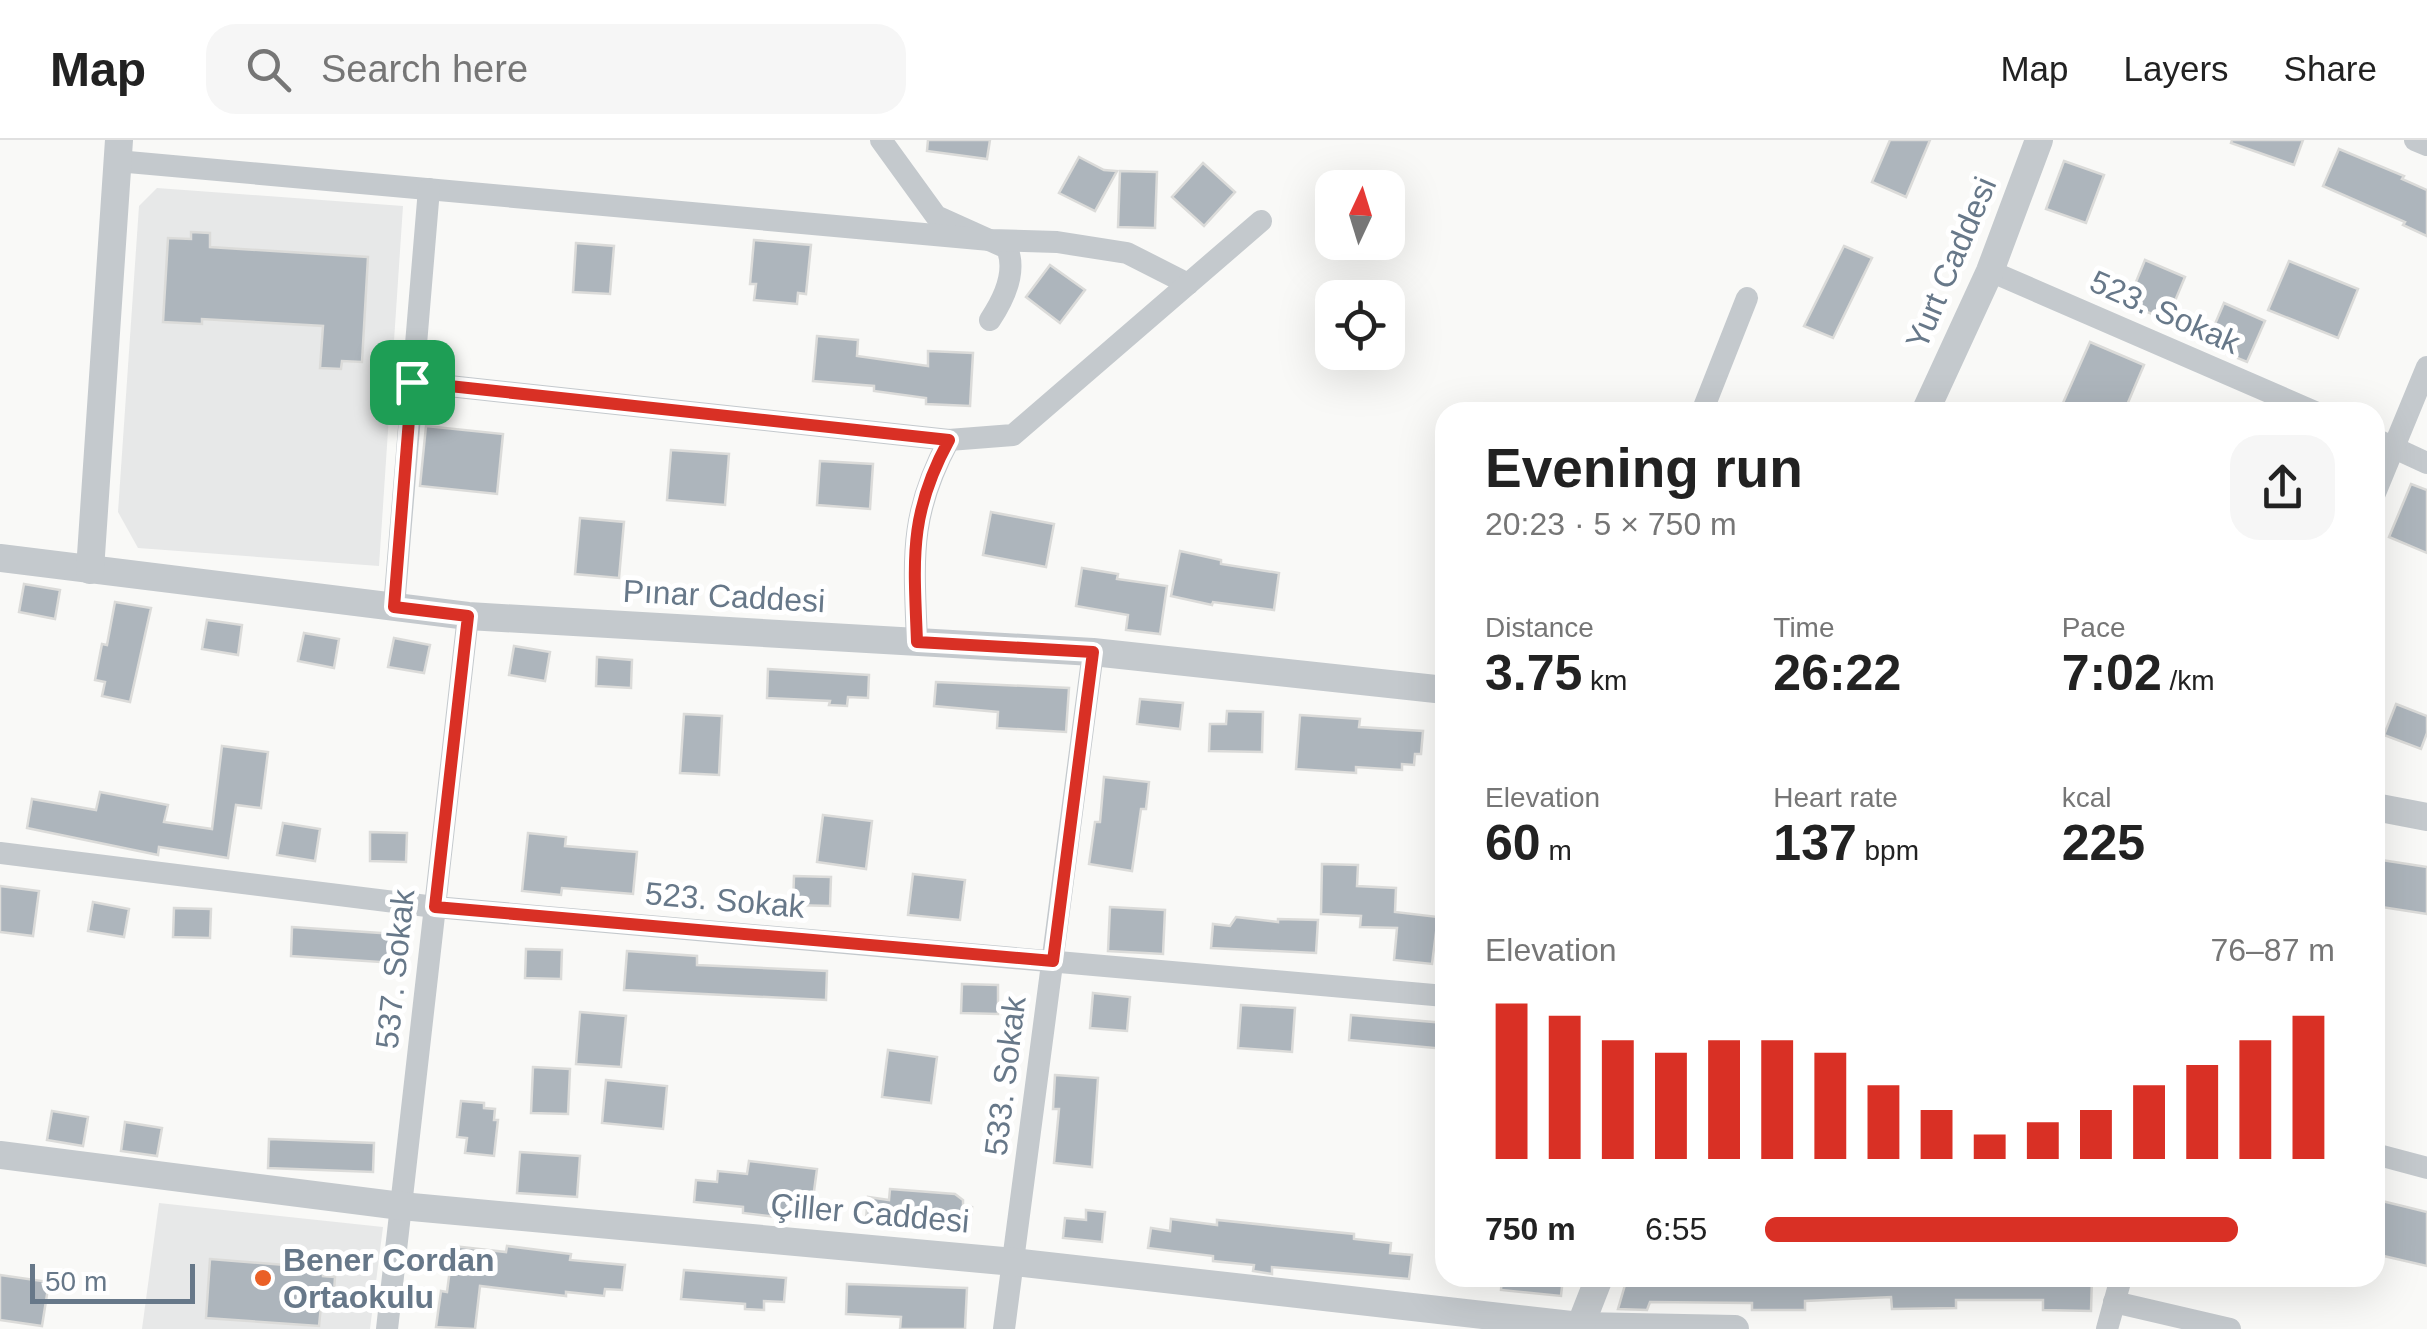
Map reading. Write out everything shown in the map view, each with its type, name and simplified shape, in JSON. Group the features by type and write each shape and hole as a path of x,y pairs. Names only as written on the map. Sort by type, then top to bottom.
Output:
{"street":[{"path":"881,140 936,216 1008,248 1013,262 1002,302 990,320"},
{"name":"Yurt Caddesi","path":"1930,402 1990,271 2039,140"},
{"path":"2415,140 2427,145"},
{"path":"90,570 118,151 429,189 990,240 1057,242 1126,252 1188,284"},
{"path":"394,607 429,189"},
{"path":"412,382 949,440 1013,435 1261,221"},
{"name":"523. Sokak","path":"1990,271 2292,402"},
{"path":"1706,402 1747,298"},
{"path":"2385,441 2427,368"},
{"path":"917,642 916,526 931,474 949,440"},
{"path":"2385,443 2427,462"},
{"name":"Pınar Caddesi","path":"0,558 468,616 1093,652 1435,689"},
{"name":"537. Sokak","path":"387,1329 468,616"},
{"name":"533. Sokak","path":"1004,1329 1093,652"},
{"path":"2385,810 2427,816"},
{"name":"523. Sokak","path":"0,853 435,907 1435,995"},
{"name":"Çiller Caddesi","path":"0,1156 402,1206 1014,1262 1580,1328 1735,1329"},
{"path":"2385,1157 2427,1168"},
{"path":"1580,1328 1596,1287"},
{"path":"2107,1329 2118,1287"},
{"path":"2114,1302 2230,1329"}],"shaded area":[{"path":"157,188 403,206 379,566 138,548 118,512 139,206"},
{"name":"Bener Cordan Ortaokulu","path":"159,1203 383,1227 370,1329 142,1329"}],"building":[{"path":"928,140 990,140 987,159 927,151"},
{"path":"1890,140 1930,140 1906,197 1872,182"},
{"path":"2303,140 2294,165 2231,143"},
{"path":"2339,149 2427,190 2427,236 2403,225 2405,222 2323,186"},
{"path":"1079,157 1104,170 1117,171 1095,211 1059,193"},
{"path":"2064,161 2104,175 2086,223 2046,209"},
{"path":"1203,163 1235,192 1204,226 1172,197"},
{"path":"1120,171 1157,172 1155,228 1118,227"},
{"path":"191,232 210,233 210,247 368,257 362,362 342,361 341,369 320,368 323,326 202,319 202,324 163,322 168,238 191,239"},
{"path":"754,240 811,245 806,294 798,293 797,304 754,300 756,284 750,284"},
{"path":"576,243 614,246 610,294 573,292"},
{"path":"1844,246 1872,258 1833,338 1804,326"},
{"path":"2145,260 2185,277 2167,320 2127,304"},
{"path":"2289,261 2358,289 2338,338 2268,310"},
{"path":"1050,265 1085,290 1060,323 1026,297"},
{"path":"2224,303 2265,321 2247,362 2206,345"},
{"path":"817,336 858,340 857,356 928,366 928,351 973,353 970,406 926,404 926,398 874,391 874,386 813,381"},
{"path":"2090,342 2144,365 2128,402 2063,402"},
{"path":"426,426 503,434 497,494 420,486"},
{"path":"671,450 729,454 725,505 667,500"},
{"path":"820,461 873,464 870,509 817,505"},
{"path":"2411,484 2427,490 2427,553 2389,537"},
{"path":"991,512 1054,524 1046,567 983,555"},
{"path":"580,518 624,522 619,578 575,574"},
{"path":"1180,551 1221,560 1221,564 1279,573 1274,610 1213,602 1212,605 1171,596"},
{"path":"1082,568 1118,574 1117,579 1167,586 1160,634 1126,630 1128,615 1076,606"},
{"path":"24,584 60,590 55,619 19,612"},
{"path":"115,602 151,608 130,702 102,696 105,682 95,680"},
{"path":"207,620 242,625 238,655 202,649"},
{"path":"304,633 339,639 334,668 298,661"},
{"path":"394,638 430,645 424,673 388,667"},
{"path":"514,646 550,652 545,681 509,675"},
{"path":"597,657 632,660 631,688 596,686"},
{"path":"768,669 869,675 868,698 848,697 847,706 829,705 830,701 767,698"},
{"path":"936,682 1069,688 1066,732 997,728 998,712 934,706"},
{"path":"1140,699 1183,703 1180,729 1137,724"},
{"path":"2396,704 2427,716 2427,733 2421,749 2385,732"},
{"path":"1227,711 1263,712 1262,752 1209,751 1210,724 1226,724"},
{"path":"684,714 722,716 719,775 680,773"},
{"path":"1300,715 1360,719 1359,727 1423,731 1421,754 1415,754 1414,765 1402,764 1402,770 1356,767 1356,773 1296,769"},
{"path":"222,746 268,752 261,808 236,805 228,858 159,847 158,855 27,828 32,799 96,810 100,792 168,805 164,822 212,829"},
{"path":"1104,777 1149,782 1132,871 1089,864 1095,822 1100,822"},
{"path":"823,815 872,821 866,869 817,862"},
{"path":"283,823 320,829 315,861 277,855"},
{"path":"370,832 407,833 406,862 370,861"},
{"path":"528,833 566,837 565,846 637,852 633,894 562,888 561,895 522,891"},
{"path":"2385,861 2427,867 2427,914 2385,908"},
{"path":"1322,864 1358,865 1357,886 1396,888 1395,912 1435,917 1432,964 1394,960 1397,928 1360,927 1361,916 1321,914"},
{"path":"913,874 965,880 960,920 908,915"},
{"path":"794,876 831,877 830,906 793,905"},
{"path":"0,886 39,891 33,936 0,932"},
{"path":"93,902 129,909 124,937 88,931"},
{"path":"1110,907 1165,910 1163,954 1108,951"},
{"path":"174,908 211,909 210,938 173,937"},
{"path":"1236,917 1278,922 1318,920 1316,953 1211,948 1213,924 1230,926"},
{"path":"292,927 395,934 395,963 291,956"},
{"path":"526,949 562,950 561,979 525,978"},
{"path":"627,951 697,956 697,965 827,971 826,1000 624,990"},
{"path":"962,984 998,985 998,1014 961,1013"},
{"path":"1093,993 1130,997 1127,1031 1090,1028"},
{"path":"1241,1005 1295,1008 1292,1052 1238,1048"},
{"path":"580,1012 626,1016 621,1067 576,1064"},
{"path":"1351,1015 1435,1022 1435,1048 1349,1040"},
{"path":"888,1050 937,1057 931,1103 882,1097"},
{"path":"533,1067 570,1069 568,1114 531,1113"},
{"path":"1055,1075 1098,1078 1092,1167 1054,1163 1059,1109 1053,1109"},
{"path":"606,1080 667,1086 663,1129 602,1123"},
{"path":"461,1101 484,1103 484,1108 495,1109 494,1120 498,1120 494,1156 465,1153 467,1138 457,1137"},
{"path":"52,1111 88,1117 83,1146 47,1140"},
{"path":"125,1122 162,1128 157,1156 121,1151"},
{"path":"269,1139 374,1143 373,1172 268,1168"},
{"path":"520,1152 580,1156 577,1197 517,1193"},
{"path":"749,1161 817,1169 810,1221 694,1202 696,1180 717,1182 718,1171 747,1174"},
{"path":"890,1189 955,1194 963,1200 963,1206 972,1207 970,1230 866,1219 868,1197 889,1200"},
{"path":"2385,1202 2427,1212 2427,1266 2385,1256"},
{"path":"1086,1210 1105,1212 1102,1242 1063,1238 1065,1218 1086,1220"},
{"path":"1171,1219 1354,1234 1354,1239 1391,1243 1390,1253 1412,1255 1409,1279 1272,1267 1272,1274 1253,1271 1254,1265 1213,1261 1213,1256 1148,1248 1151,1228 1170,1231"},
{"path":"453,1246 506,1252 507,1246 571,1254 570,1260 625,1265 622,1290 605,1289 604,1296 566,1292 566,1296 480,1286 475,1329 436,1327 441,1291 447,1292"},
{"path":"210,1259 323,1268 323,1276 335,1277 333,1307 321,1306 319,1326 206,1318"},
{"path":"684,1270 786,1278 784,1302 764,1301 764,1310 745,1309 745,1304 681,1299"},
{"path":"0,1275 49,1282 42,1326 0,1320"},
{"path":"847,1284 967,1288 965,1329 900,1329 901,1317 846,1314"},
{"path":"1501,1287 1562,1287 1561,1296 1501,1290"},
{"path":"1624,1287 2092,1287 2091,1311 2043,1310 2043,1300 1956,1300 1956,1308 1892,1309 1891,1297 1805,1301 1805,1310 1752,1310 1752,1303 1650,1302 1647,1310 1618,1309"}],"place":[{"name":"Bener Cordan Ortaokulu","path":"263,1278"}],"route":[{"path":"412,382 949,440 931,474 916,526 917,642 1093,652 1053,961 435,907 468,616 394,607 412,382"}]}
